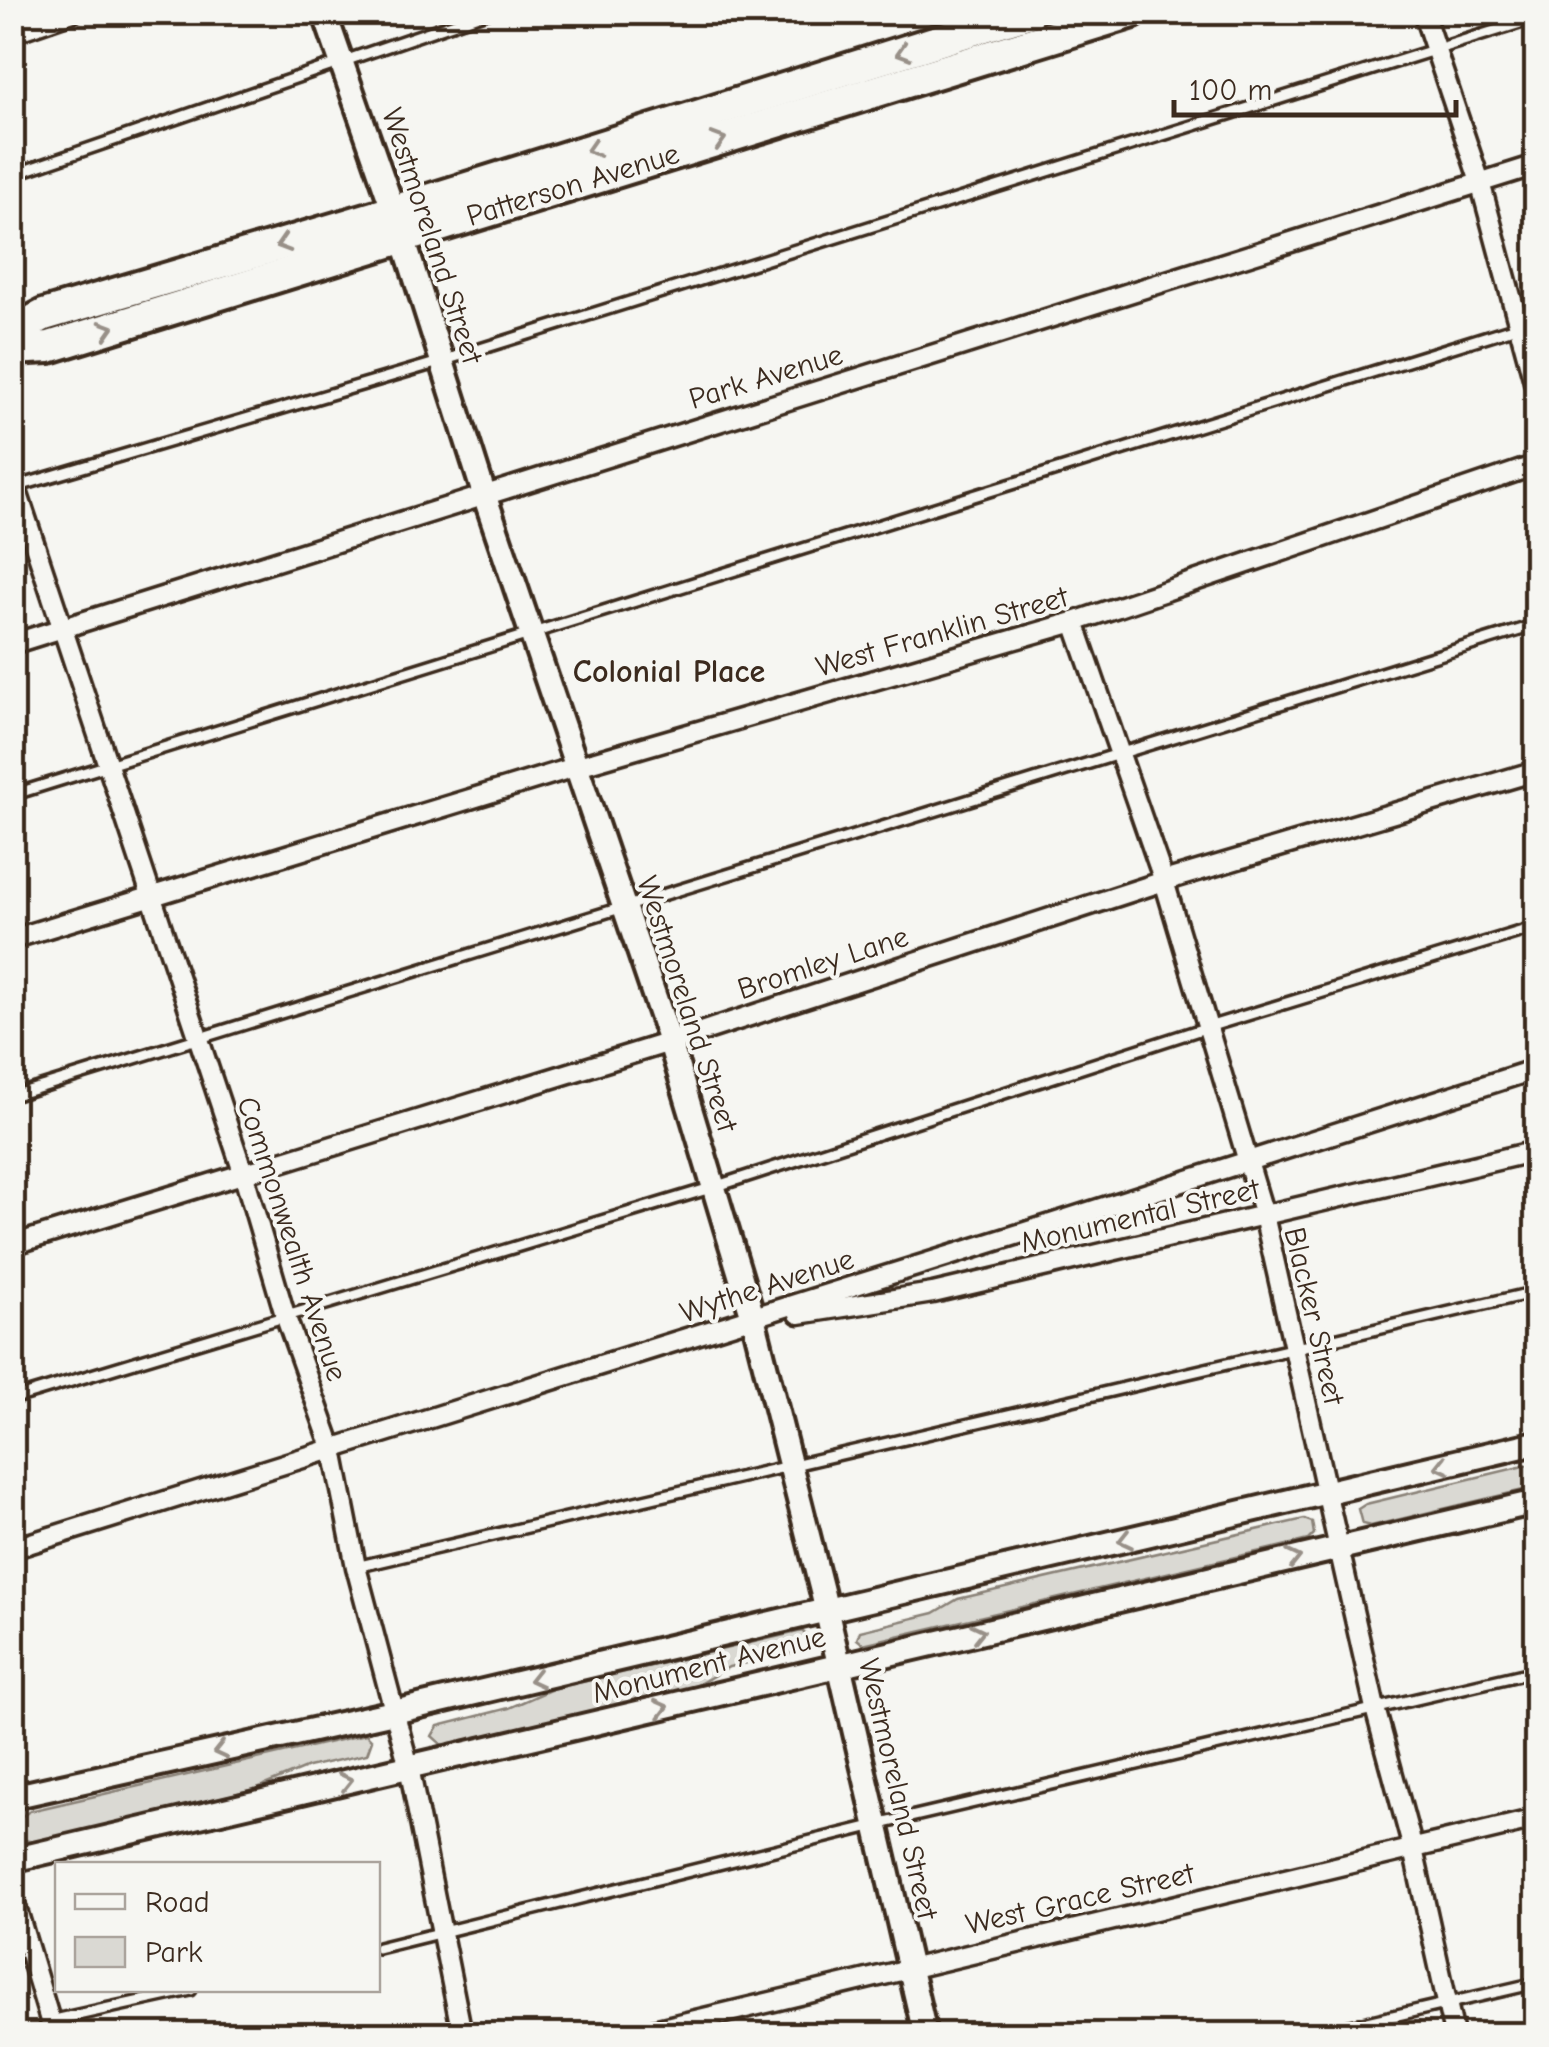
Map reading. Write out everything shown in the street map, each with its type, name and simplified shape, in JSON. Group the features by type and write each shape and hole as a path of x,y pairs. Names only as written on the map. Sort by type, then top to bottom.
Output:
{"main road":[{"name":"Patterson Avenue","path":"12,349 49,348 398,224 1030,12"},
{"name":"Patterson Avenue","path":"12,332 44,315 398,224 1133,12"}],"street":[{"path":"12,33 73,12"},
{"name":"Westmoreland Street","path":"324,12 670,1042 754,1320 925,2034"},
{"path":"1423,12 1528,323 1536,389"},
{"name":"Park Avenue","path":"12,644 1536,164"},
{"name":"West Franklin Street","path":"12,939 578,766 1074,622 1536,466"},
{"name":"Commonwealth Avenue","path":"14,484 65,628 332,1450 356,1567 409,1766 462,2034"},
{"name":"Blacker Street","path":"1074,622 1164,881 1264,1215 1375,1708 1413,1848 1454,2034"},
{"name":"Bromley Lane","path":"12,1245 670,1042 1164,881 1536,771"},
{"name":"Wythe Avenue","path":"12,1549 754,1320 918,1264 1536,1069"},
{"name":"Monumental Street","path":"754,1320 933,1292 1536,1151"},
{"name":"Monument Avenue","path":"12,1798 1536,1443"},
{"name":"Monument Avenue","path":"12,1860 1536,1502"},
{"name":"West Grace Street","path":"637,2034 1536,1819"},
{"path":"12,1893 52,2028"}],"lane":[{"path":"12,175 487,12"},
{"path":"14,484 442,361 1536,18"},
{"path":"12,795 1528,323"},
{"path":"12,1096 1536,625"},
{"path":"12,1399 714,1187 1208,1027 1536,927"},
{"path":"356,1567 1536,1292"},
{"path":"380,1948 876,1825 1536,1670"},
{"path":"1315,2034 1536,1983"},
{"path":"52,2028 184,1992"}],"green space":[{"path":"1536,1463 1536,1487 1371,1526 1362,1524 1358,1509 1366,1504"},
{"path":"1304,1519 1312,1522 1314,1534 1308,1540 863,1644 857,1639 860,1631 934,1613 958,1599"},
{"path":"802,1631 810,1639 805,1650 729,1667 690,1689 442,1745 432,1736 438,1726 509,1708 552,1689"},
{"path":"366,1734 372,1740 367,1754 308,1767 255,1789 35,1843 19,1838 19,1818 30,1811"}],"district":[{"name":"Colonial Place","path":"669,671"}]}
